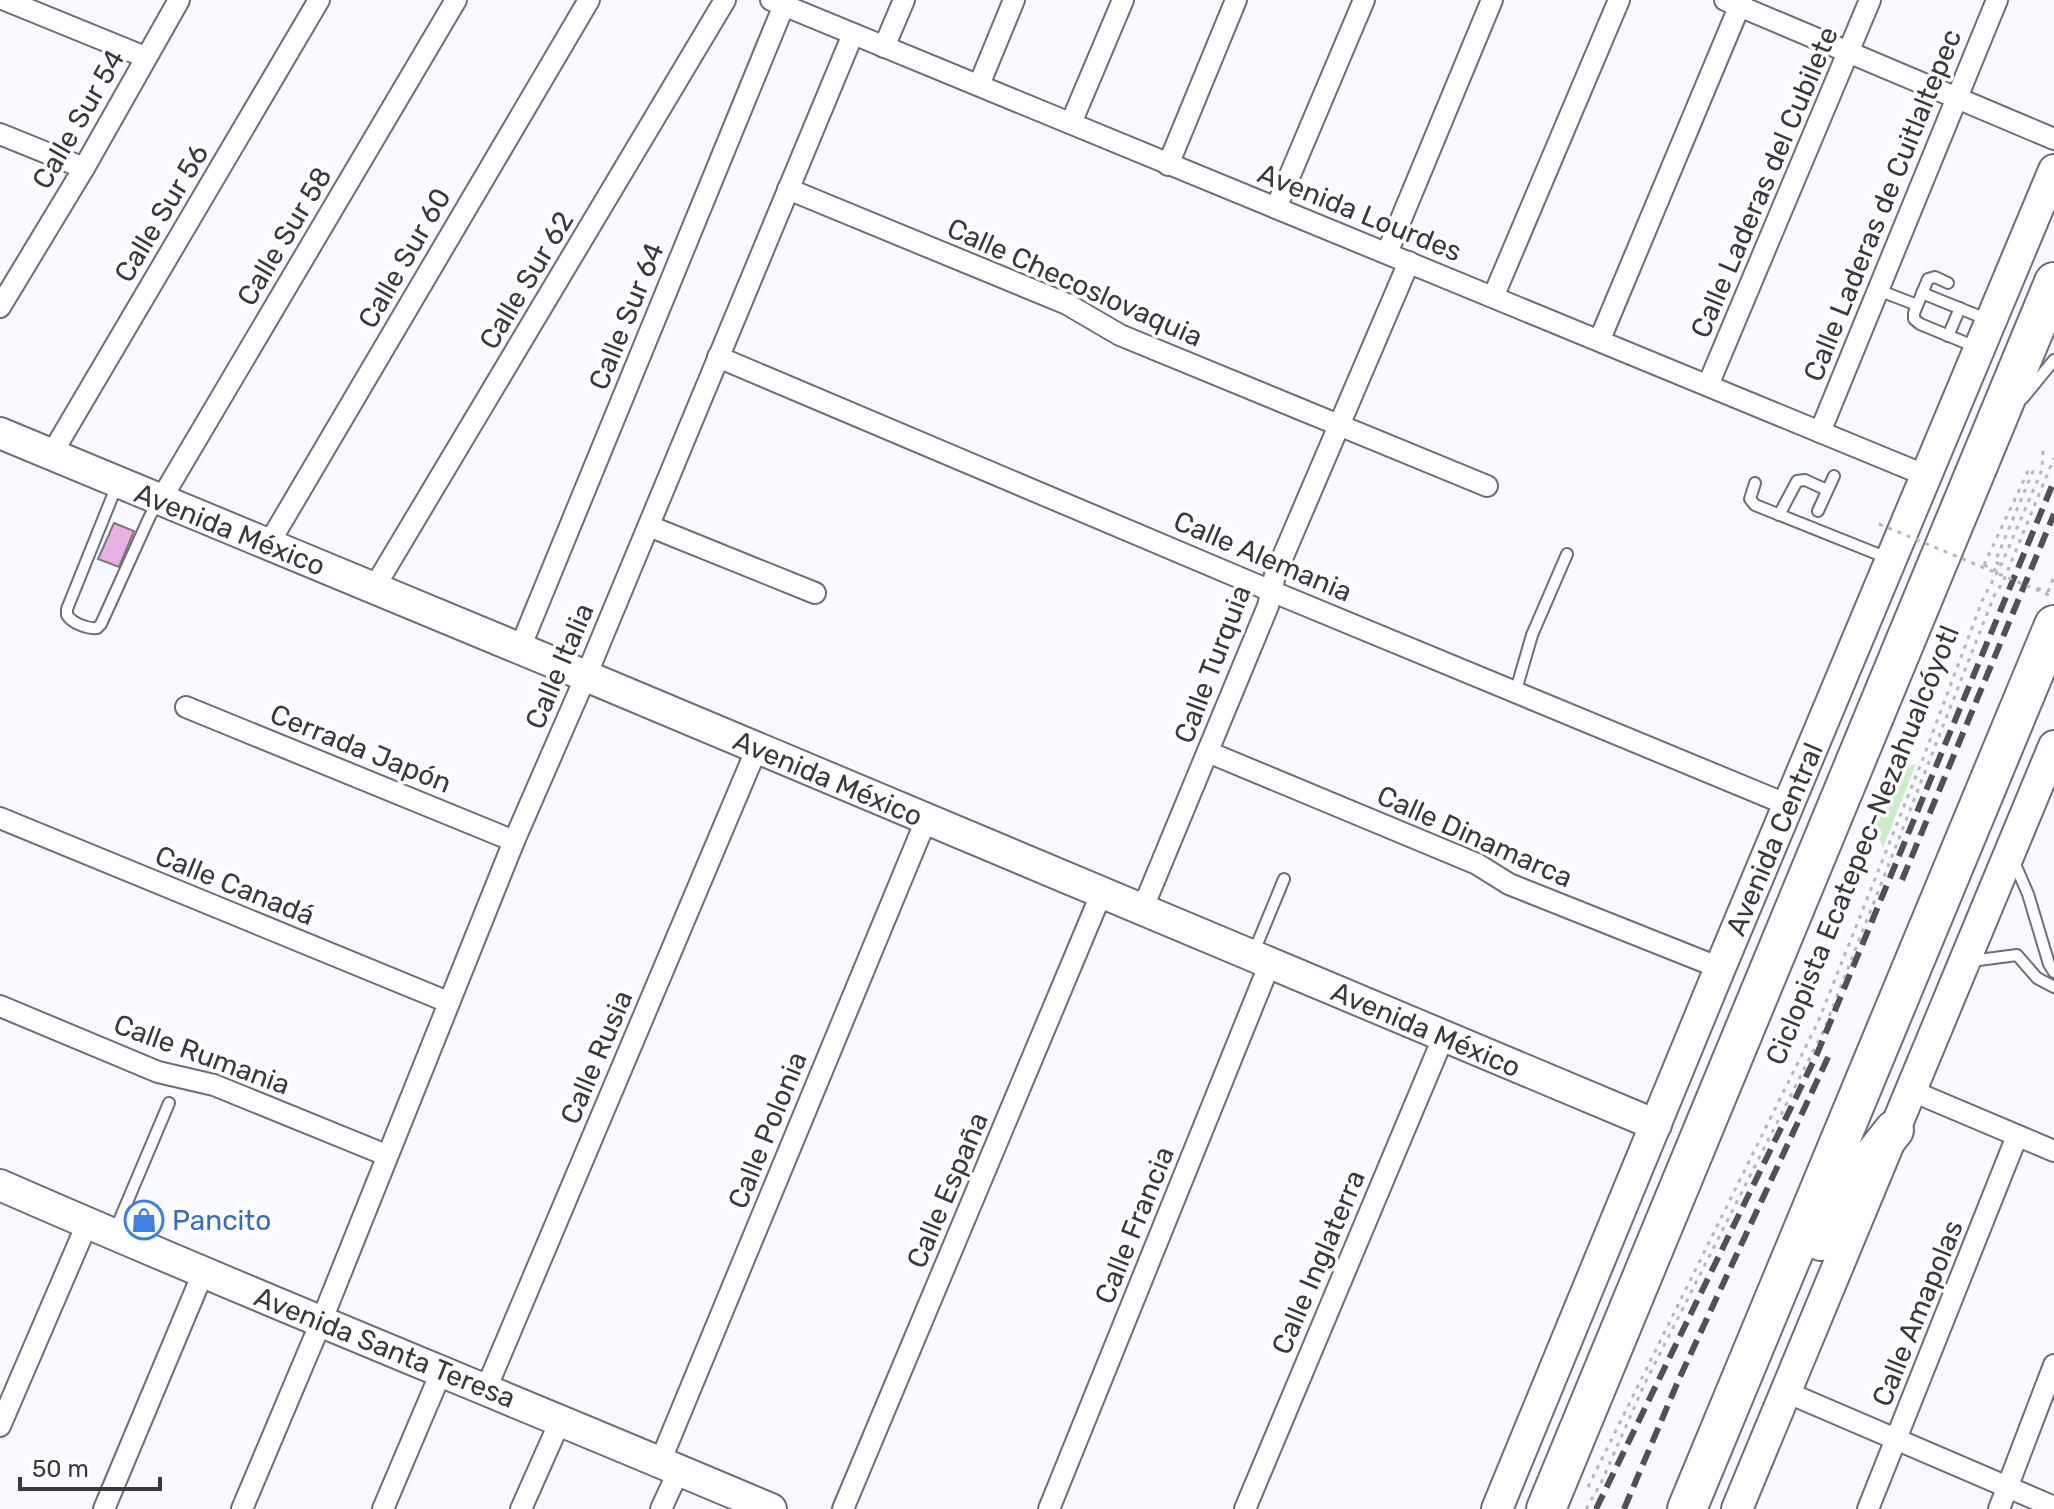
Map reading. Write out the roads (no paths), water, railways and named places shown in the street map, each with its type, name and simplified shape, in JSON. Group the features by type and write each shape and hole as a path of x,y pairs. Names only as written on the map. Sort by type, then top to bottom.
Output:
{"highway":[{"name":"Avenida Central","path":"1546,1509 2054,282"},
{"path":"1687,1509 2054,625"},
{"path":"1758,1337 1817,1248 1852,1183 1894,1130"}],"street":[{"path":"5,0 42,7 145,57"},
{"name":"Calle Sur 54","path":"0,307 84,168 179,0"},
{"name":"Calle Sur 56","path":"51,455 319,0"},
{"name":"Calle Sur 58","path":"160,501 456,0"},
{"name":"Calle Sur 60","path":"268,545 589,0"},
{"name":"Calle Sur 62","path":"374,588 725,0"},
{"path":"884,47 904,0"},
{"path":"979,85 1014,0"},
{"path":"1071,123 1123,0"},
{"path":"1168,165 1236,0"},
{"path":"1276,208 1364,0"},
{"path":"1387,253 1492,0"},
{"path":"1494,295 1619,0"},
{"name":"Calle Laderas del Cubilete","path":"1708,385 1870,0"},
{"name":"Calle Laderas de Cuitlaltepec","path":"1820,432 1997,0"},
{"path":"1600,339 1735,2 2054,139"},
{"name":"Avenida Lourdes","path":"786,3 1168,165 1494,295 1927,476"},
{"name":"Calle Sur 64","path":"520,648 786,3"},
{"name":"Calle Italia","path":"242,1509 321,1322 514,841 586,676 853,34"},
{"path":"0,134 84,168"},
{"name":"Avenida Central","path":"1497,1509 2054,170"},
{"name":"Calle Checoslovaquia","path":"788,189 1067,304 1120,335 1487,486"},
{"name":"Calle Turquia","path":"1142,910 1268,606 1275,575 1409,262"},
{"name":"Calle Alemania","path":"718,357 1788,805"},
{"name":"Avenida México","path":"0,433 1656,1125"},
{"path":"649,526 815,593"},
{"name":"Cerrada Japón","path":"186,707 514,841"},
{"path":"1737,1509 2054,746"},
{"name":"Calle Rusia","path":"486,1389 757,748"},
{"name":"Calle Dinamarca","path":"1208,752 1477,864 1509,884 1720,968"},
{"name":"Calle Canadá","path":"0,818 448,1002"},
{"name":"Calle Polonia","path":"661,1509 669,1466 926,820"},
{"name":"Calle España","path":"843,1509 1102,892"},
{"name":"Calle Francia","path":"1049,1509 1261,959"},
{"name":"Calle Rumania","path":"0,1006 158,1072 214,1085 386,1155"},
{"name":"Calle Inglaterra","path":"1245,1509 1443,1038"},
{"path":"1912,1091 2054,1151"},
{"name":"Calle Amapolas","path":"1868,1509 2017,1136"},
{"name":"Avenida Santa Teresa","path":"0,1185 203,1273 561,1419 771,1509"},
{"path":"0,1426 100,1229"},
{"path":"104,1509 203,1273"},
{"path":"1999,1509 2054,1365"},
{"path":"383,1509 442,1370"},
{"path":"1786,1392 2054,1507"},
{"path":"521,1509 561,1419"}],"lane":[{"path":"1948,283 1930,278 1913,316 1915,321 1948,336 1984,334"},
{"path":"1878,290 1917,305"},
{"path":"1922,293 1960,308 1984,334"},
{"path":"1948,336 1960,308"},
{"path":"1989,440 2054,360"},
{"path":"1818,511 1834,476"},
{"path":"1779,515 1797,481 1805,480 1827,490"},
{"path":"118,483 103,535 67,609 72,621 90,628 99,626 131,546 160,501"},
{"path":"1755,483 1750,499 1753,503 1892,560"},
{"path":"1516,690 1532,635 1567,554"},
{"path":"2009,853 2028,894 2054,972"},
{"path":"1261,959 1284,879"},
{"path":"1965,962 2017,955 2037,978 2054,987"},
{"path":"100,1229 169,1103"}],"railway":[{"path":"1596,1509 1817,1054 2054,481"},
{"path":"1902,880 2054,514"},
{"path":"1624,1509 1679,1379 1830,1053"}],"place":[{"name":"Pancito","path":"144,1220"}]}
